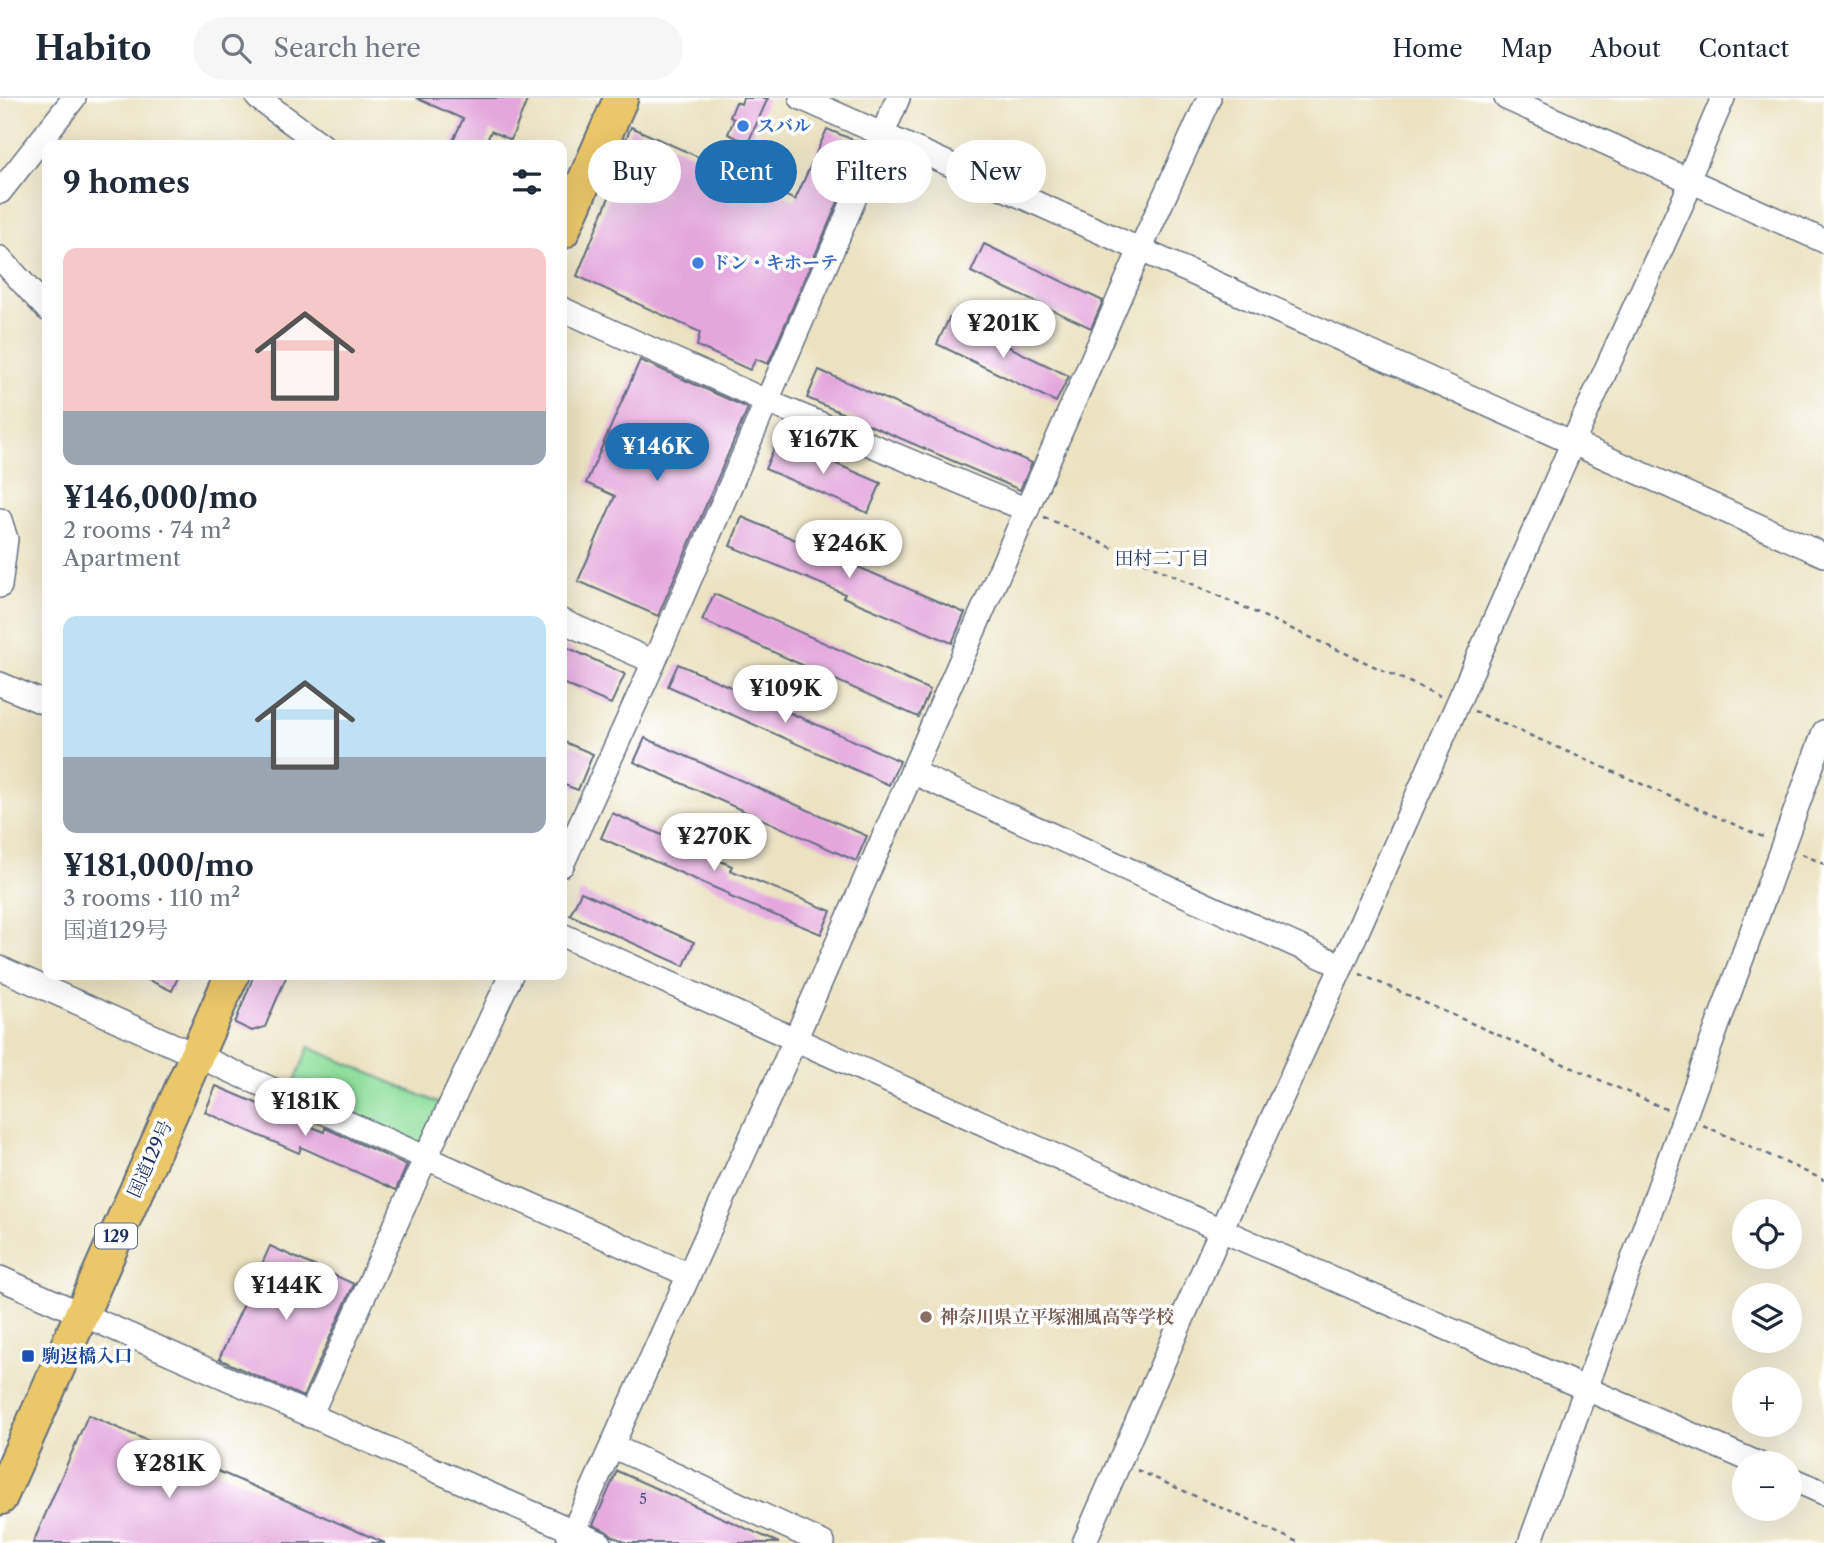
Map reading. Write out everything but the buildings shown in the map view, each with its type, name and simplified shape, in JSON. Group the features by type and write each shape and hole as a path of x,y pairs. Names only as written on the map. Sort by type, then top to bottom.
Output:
{"highway":[{"path":"567,170 599,98"},
{"path":"567,221 621,98"},
{"name":"国道129号","path":"187,1050 207,980"},
{"name":"国道129号","path":"0,1498 72,1310 187,1050 229,980"},
{"name":"国道129号","path":"0,1443 72,1310"}],"street":[{"path":"0,192 74,98"},
{"path":"258,98 315,140"},
{"path":"801,98 1824,555"},
{"path":"567,853 654,662 898,98"},
{"path":"570,1537 795,1040 1209,98"},
{"path":"1506,98 1824,241"},
{"path":"1084,1543 1221,1230 1342,966 1573,442 1688,190 1688,180 1723,98"},
{"path":"0,258 42,304"},
{"path":"567,311 766,401 1027,510"},
{"path":"0,520 6,538 0,586"},
{"path":"567,623 654,662"},
{"path":"0,684 42,702"},
{"path":"1530,1543 1824,732"},
{"path":"912,772 1342,966"},
{"path":"567,937 1221,1230 1732,1452"},
{"path":"0,968 689,1275"},
{"path":"310,1416 509,980"},
{"path":"0,1278 310,1416 570,1537 600,1543"},
{"path":"611,1446 823,1543"},
{"path":"1802,1483 1824,1493"}],"path":[{"path":"1027,510 1457,704 1824,864"},
{"path":"1342,966 1824,1180"},
{"path":"1119,1462 1300,1543"}],"green space":[{"path":"309,1047 441,1104 419,1146 291,1090"}],"place":[{"name":"スバル","path":"743,126"},
{"name":"ドン・キホーテ","path":"698,263"},
{"name":"神奈川県立平塚湘風高等学校","path":"926,1317"},
{"name":"駒返橋入口","path":"28,1356"}],"district":[{"name":"田村二丁目","path":"1162,558"}]}
